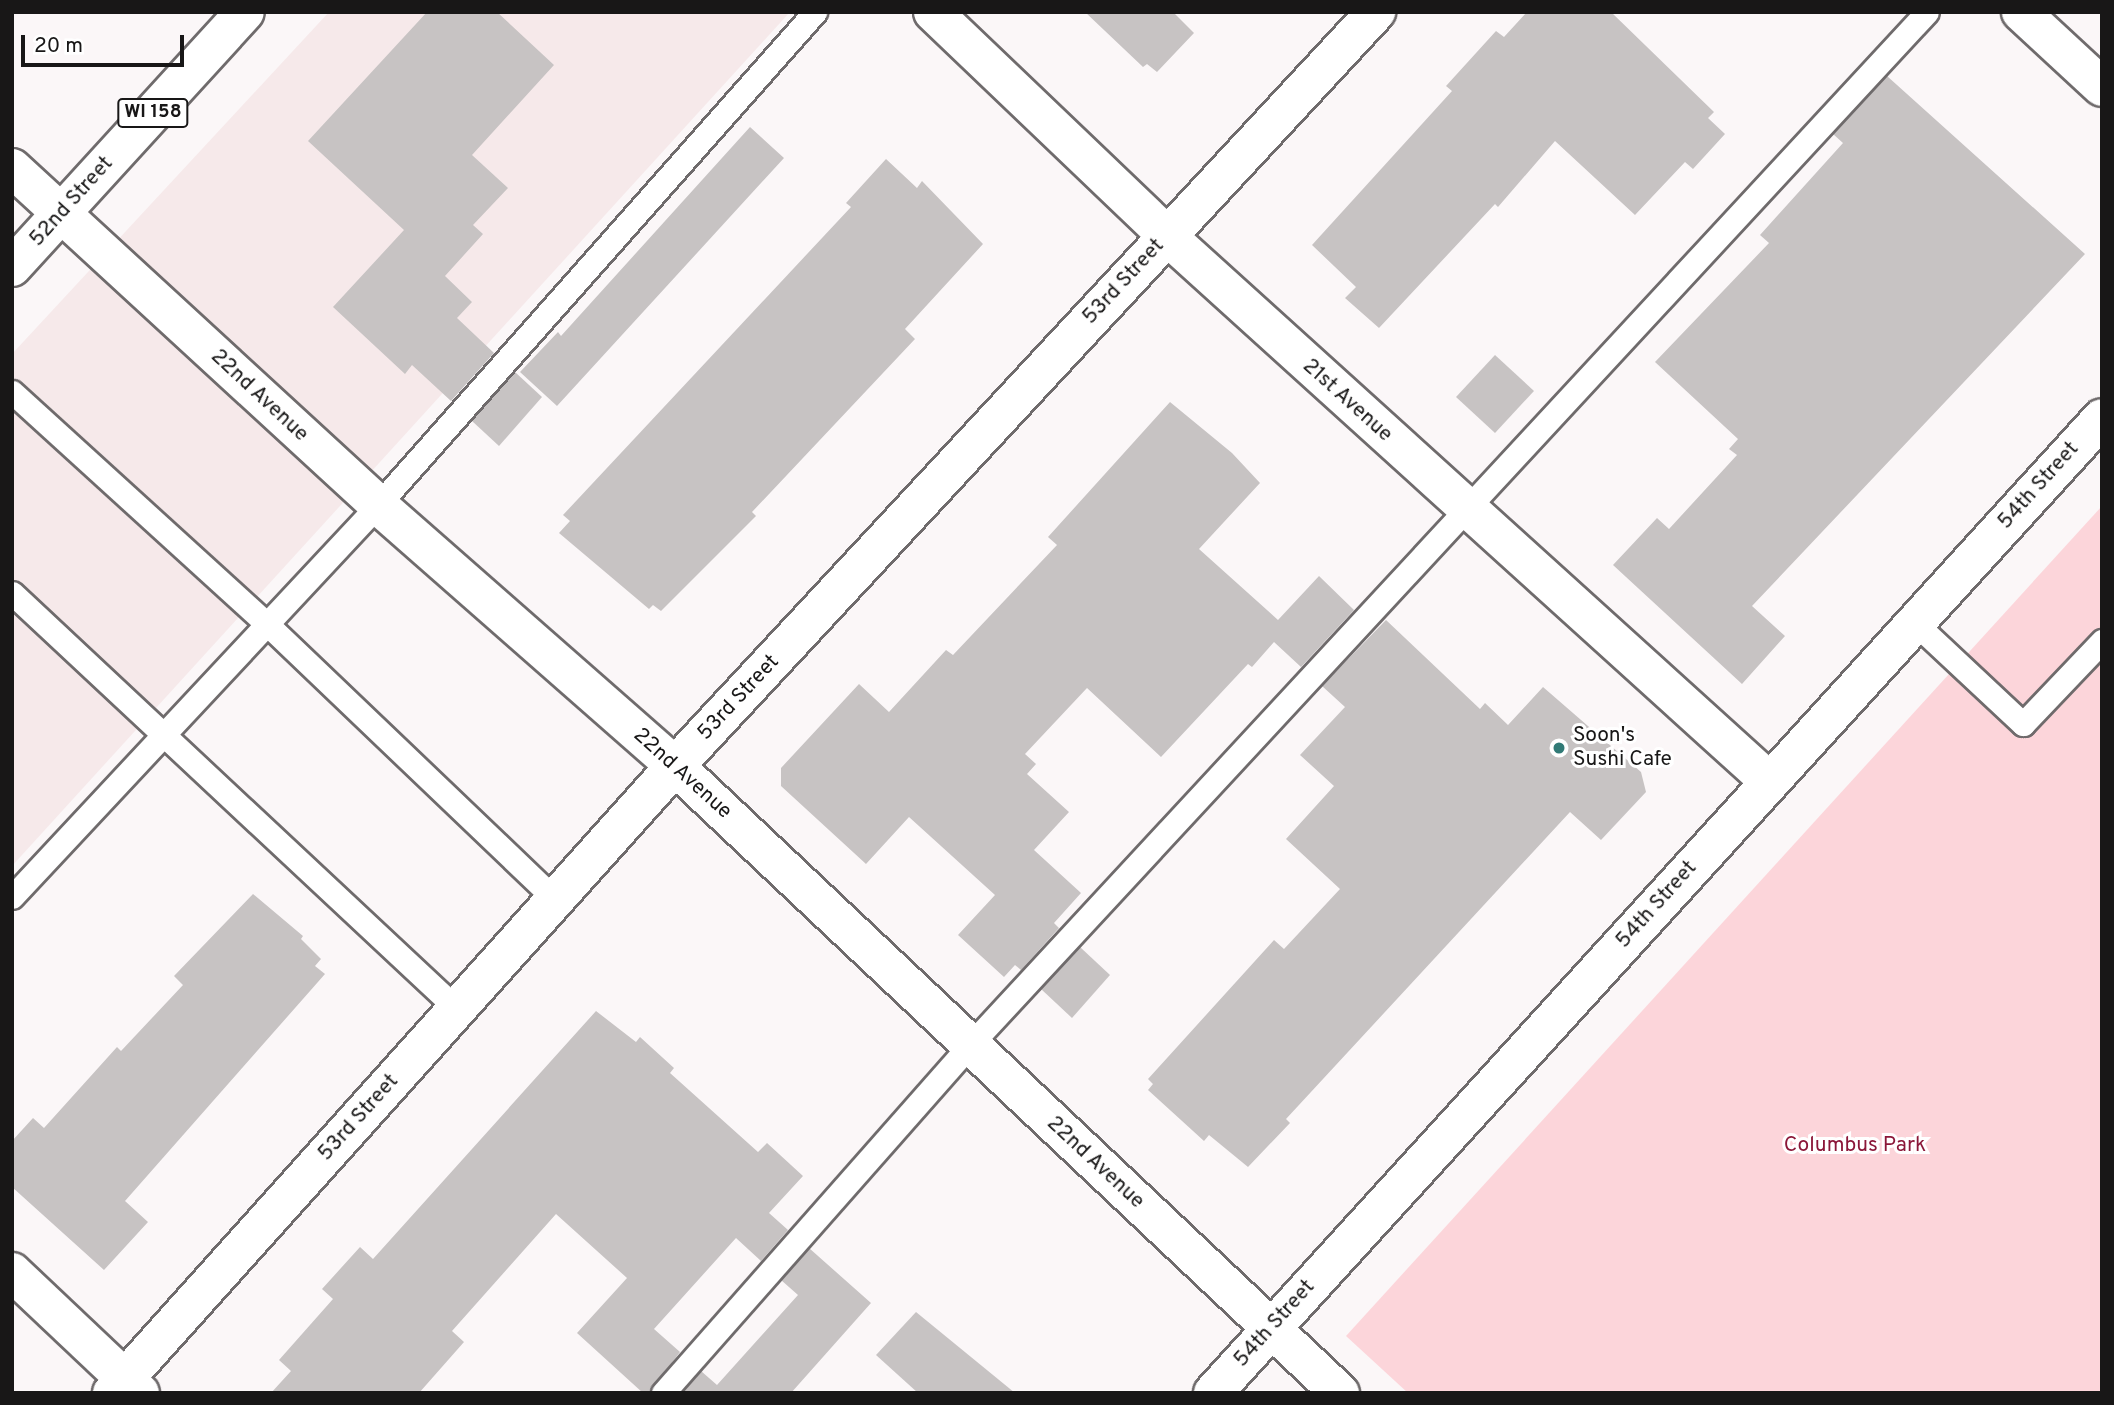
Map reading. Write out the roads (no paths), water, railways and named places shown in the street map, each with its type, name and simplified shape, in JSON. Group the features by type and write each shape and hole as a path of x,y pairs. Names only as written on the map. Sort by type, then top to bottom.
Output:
{"street":[{"name":"52nd Street","path":"12,267 245,12"},
{"name":"21st Avenue","path":"933,12 1167,236 1769,781"},
{"name":"53rd Street","path":"126,1388 457,1009 675,766 1376,12"},
{"path":"2021,12 2102,87"},
{"name":"22nd Avenue","path":"12,168 378,505 675,766 1340,1393"},
{"name":"54th Street","path":"1213,1393 2102,418"},
{"path":"12,1272 126,1388"}],"lane":[{"path":"12,897 378,505 815,12"},
{"path":"663,1393 970,1045 1927,12"},
{"path":"12,392 267,624 555,899"},
{"path":"12,593 166,733 457,1009"},
{"path":"1915,623 2023,724 2102,641"}],"place":[{"name":"Soon's Sushi Cafe","path":"1559,748"}],"park label":[{"name":"Columbus Park","path":"1855,1146"}]}
